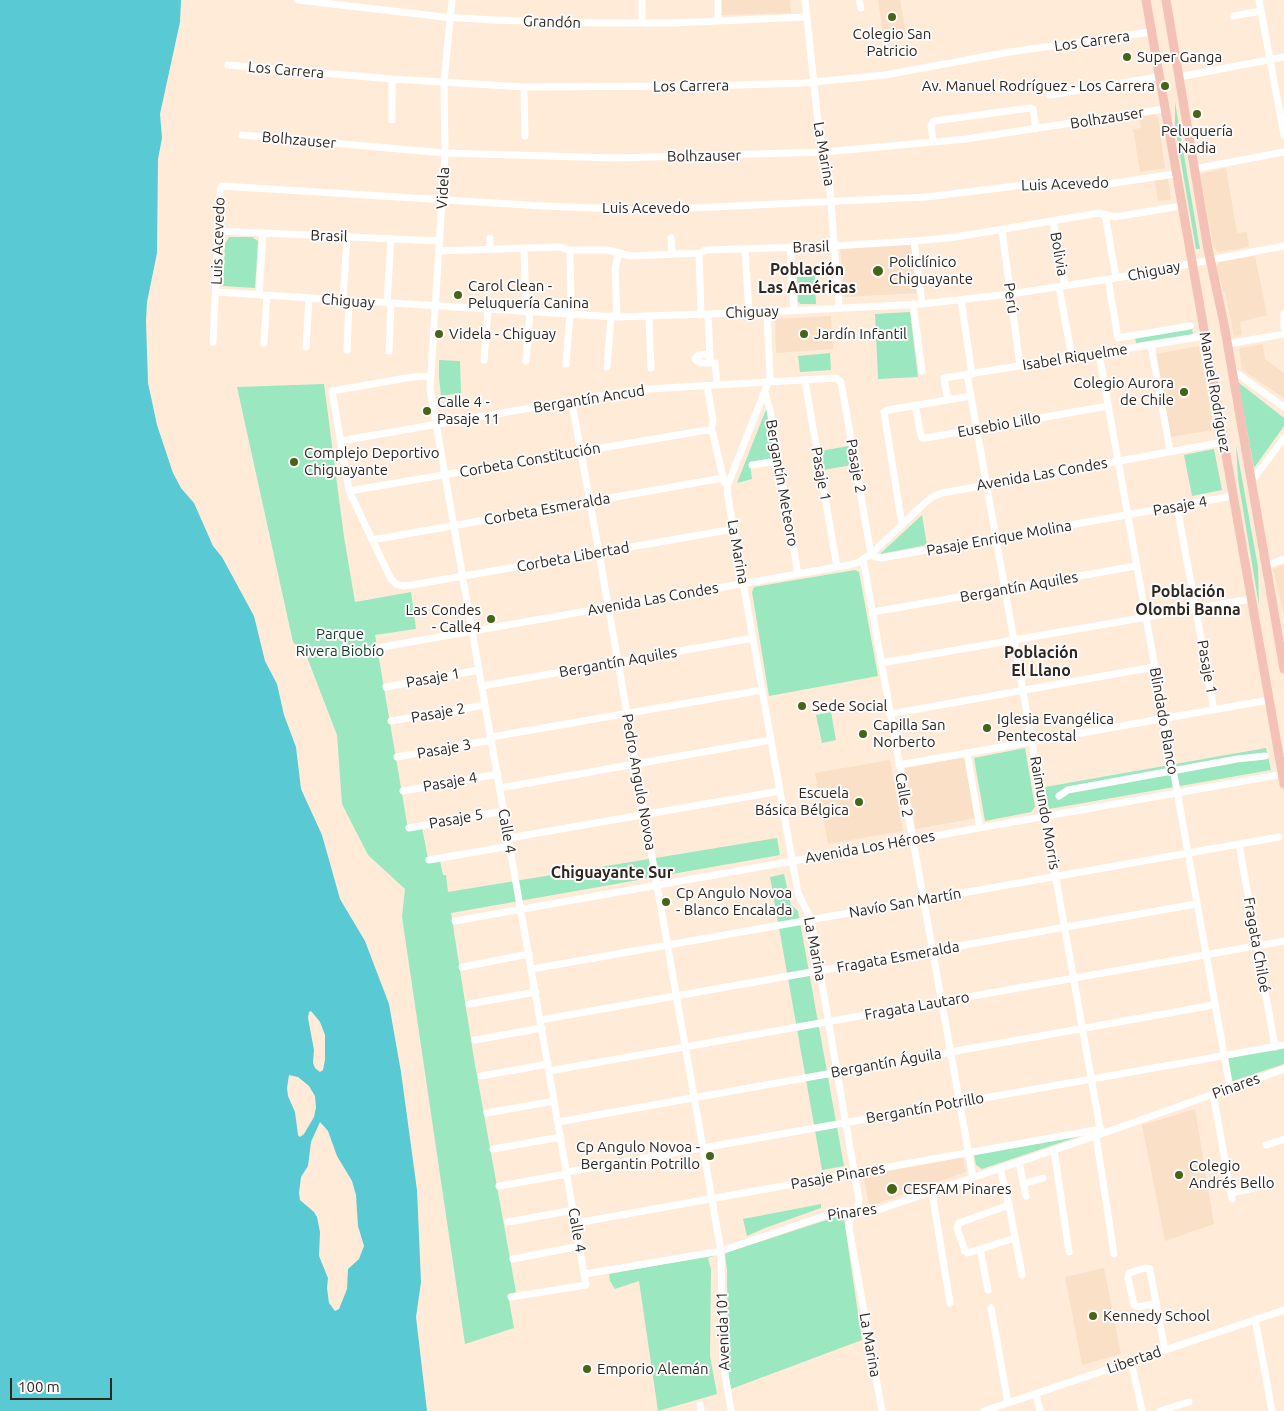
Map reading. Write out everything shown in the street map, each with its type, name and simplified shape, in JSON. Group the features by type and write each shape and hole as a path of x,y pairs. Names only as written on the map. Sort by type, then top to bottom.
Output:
{"main road":[{"name":"Manuel Rodríguez","path":"1146,0 1158,78 1284,784"},
{"name":"Manuel Rodríguez","path":"1166,0 1210,260 1228,344 1284,669"}],"street":[{"name":"Grandón","path":"298,0 451,18 551,22 642,23 806,17"},
{"name":"Videla","path":"430,376 445,153 444,82 452,0"},
{"path":"642,0 642,23"},
{"path":"718,0 718,21"},
{"name":"La Marina","path":"805,0 819,131 829,177 838,308"},
{"path":"1259,0 1284,135"},
{"path":"1233,16 1261,11"},
{"name":"Los Carrera","path":"228,65 392,79 524,87 705,86 813,82 885,75 1010,52 1151,32"},
{"path":"1179,77 1284,57"},
{"path":"1050,95 1158,78"},
{"path":"392,79 392,120"},
{"path":"524,87 525,136"},
{"path":"933,142 931,125 934,121 1030,108 1033,109 1036,129"},
{"name":"Bolhzauser","path":"242,135 445,153 615,158 824,152 999,135 1164,109"},
{"path":"1194,169 1284,152"},
{"name":"Luis Acevedo","path":"213,342 220,190 224,186 633,210 926,197 1048,182 1087,187 1175,174"},
{"name":"Brasil","path":"439,251 559,247 570,250 608,250 631,256 699,253 704,250 834,246 949,238 1099,213 1115,217 1181,206"},
{"path":"1105,214 1116,278"},
{"name":"Bolivia","path":"1053,221 1072,358"},
{"name":"Perú","path":"1002,230 1020,366"},
{"name":"Brasil","path":"219,231 439,241"},
{"path":"259,295 263,233"},
{"path":"346,350 347,236"},
{"path":"389,352 391,238"},
{"path":"490,238 490,249"},
{"path":"671,238 672,254"},
{"path":"914,241 922,304"},
{"name":"Chiguay","path":"216,292 614,317 749,313 922,304 1010,294 1116,278 1284,246"},
{"path":"790,247 794,311"},
{"path":"524,248 528,312 526,361"},
{"path":"745,249 749,313"},
{"path":"566,364 570,314 570,250"},
{"path":"607,367 614,317 615,268 619,253"},
{"path":"699,253 710,363"},
{"path":"1108,279 1118,338 1190,326"},
{"path":"264,343 267,296"},
{"path":"306,347 309,298"},
{"name":"Raimundo Morris","path":"961,300 971,396 1092,1079 1114,1254"},
{"path":"913,304 922,371"},
{"path":"484,360 488,309"},
{"name":"La Marina","path":"728,486 768,383 770,373 767,312"},
{"path":"1284,314 1284,327"},
{"path":"650,317 651,368"},
{"path":"1228,344 1284,334"},
{"name":"Isabel Riquelme","path":"948,400 944,378 1205,336"},
{"path":"1151,345 1170,452"},
{"path":"710,354 698,355 695,359 698,363 716,363 717,386"},
{"name":"Blindado Blanco","path":"1099,354 1230,1088"},
{"path":"1232,370 1284,407"},
{"path":"372,540 349,491 332,391 412,377 430,376"},
{"name":"Calle 4","path":"430,376 430,389 436,424 586,1285 511,1297"},
{"name":"Bergantín Ancud","path":"340,441 565,402 571,404 585,398 648,389 839,379"},
{"name":"Pasaje 2","path":"839,379 871,554"},
{"name":"Pasaje 1","path":"805,380 837,567"},
{"name":"La Marina","path":"707,386 713,420 711,431 723,478 728,486 743,584 792,861 799,896 811,920 846,1123 859,1203 850,1220 849,1230 882,1411"},
{"name":"Bergantín Meteoro","path":"765,393 770,410 798,574"},
{"path":"902,525 885,411 971,396"},
{"name":"Pedro Angulo Novoa","path":"571,404 599,552 721,1250"},
{"name":"Eusebio Lillo","path":"915,405 921,435 924,438 1108,406"},
{"name":"Corbeta Constitución","path":"349,491 707,430 711,431"},
{"path":"1251,482 1284,438"},
{"name":"Avenida Las Condes","path":"382,646 854,564 871,554 934,496 987,484 1224,442"},
{"path":"752,465 778,461"},
{"name":"Corbeta Esmeralda","path":"372,540 723,478"},
{"name":"Pasaje 4","path":"1128,516 1233,496"},
{"name":"Pasaje 1","path":"1178,506 1214,710"},
{"name":"Pasaje Enrique Molina","path":"871,554 881,558 1128,516"},
{"name":"Corbeta Libertad","path":"372,540 392,581 400,586 734,529"},
{"name":"Calle 2","path":"863,559 973,1178"},
{"path":"1266,566 1284,559"},
{"name":"Bergantín Aquiles","path":"872,612 1136,566"},
{"path":"881,663 1251,599"},
{"name":"Bergantín Aquiles","path":"482,686 753,638"},
{"path":"890,714 1154,667"},
{"name":"Pasaje 1","path":"386,687 479,670"},
{"name":"Pasaje 3","path":"397,757 627,713 762,690"},
{"path":"899,765 1269,700"},
{"name":"Pasaje 2","path":"391,721 486,704"},
{"path":"500,788 771,740"},
{"path":"967,753 980,828"},
{"path":"1059,796 1068,790 1237,758 1264,756"},
{"name":"Pasaje 4","path":"403,790 498,774"},
{"name":"Avenida Los Héroes","path":"455,921 1283,774"},
{"path":"429,860 645,815 780,791"},
{"name":"Pasaje 5","path":"409,828 504,811"},
{"name":"Navío San Martín","path":"532,969 1279,837"},
{"name":"Fragata Chiloé","path":"1239,844 1275,1047"},
{"name":"Fragata Esmeralda","path":"540,1020 1196,904"},
{"name":"Fragata Lautaro","path":"549,1068 685,1047 1284,940"},
{"path":"462,967 529,954"},
{"path":"469,1004 536,992"},
{"name":"Bergantín Águila","path":"558,1122 1214,1005"},
{"path":"475,1040 542,1028"},
{"name":"Bergantín Potrillo","path":"499,1186 1284,1045"},
{"path":"481,1076 549,1068"},
{"name":"Pinares","path":"585,1274 721,1250 829,1214 874,1211 1284,1069"},
{"path":"1213,1094 1232,1196 1254,1188"},
{"path":"487,1113 554,1101"},
{"name":"Pasaje Pinares","path":"576,1223 968,1153 1099,1133"},
{"path":"493,1149 561,1137"},
{"path":"1266,1145 1284,1140"},
{"path":"1054,1150 1069,1252"},
{"path":"1019,1162 1026,1196"},
{"path":"1000,1168 1022,1275"},
{"path":"1023,1184 1043,1178"},
{"path":"932,1192 950,1303"},
{"path":"1009,1205 957,1225 966,1252 969,1253 1015,1238"},
{"path":"508,1222 574,1210"},
{"path":"513,1259 580,1246"},
{"path":"980,1249 988,1290"},
{"name":"Avenida101","path":"721,1250 722,1360 731,1411"},
{"path":"1156,1303 1139,1307 1134,1305 1128,1278 1129,1273 1145,1268 1150,1269 1165,1350"},
{"path":"992,1308 1008,1403"},
{"name":"Libertad","path":"984,1411 1284,1310"},
{"path":"1255,1320 1272,1411"},
{"path":"1132,1361 1142,1411"},
{"path":"1036,1394 1040,1411"},
{"path":"1160,1411 1189,1402"}],"shaded area":[{"path":"721,0 790,0 791,13 721,15"},
{"name":"Colegio San Patricio","path":"878,0 900,0 906,35 884,40"},
{"path":"1154,114 1158,117 1165,168 1140,172 1133,129 1141,128 1139,117"},
{"path":"1226,168 1237,233 1247,232 1249,247 1218,252 1213,246 1200,174"},
{"path":"1168,179 1171,199 1158,201 1155,181"},
{"name":"Policlínico Chiguayante","path":"911,244 917,293 845,297 840,248"},
{"path":"1255,256 1267,315 1240,322 1242,335 1234,336 1225,292 1223,292 1220,279 1217,280 1215,267 1219,262"},
{"name":"Jardín Infantil","path":"831,316 833,349 776,353 775,319"},
{"path":"1263,344 1265,359 1284,373 1284,398 1242,370 1239,348"},
{"name":"Colegio Aurora de Chile","path":"1199,346 1214,430 1170,437 1155,354"},
{"path":"1284,565 1284,615 1273,569"},
{"path":"965,757 976,818 916,829 905,768"},
{"name":"Escuela Básica Bélgica","path":"890,760 903,831 828,844 815,773"},
{"name":"Colegio Andrés Bello","path":"1195,1109 1214,1224 1165,1241 1142,1125"},
{"name":"CESFAM Pinares","path":"963,1157 966,1172 873,1205 869,1204 863,1174"},
{"name":"Kennedy School","path":"1104,1268 1121,1354 1082,1365 1065,1277"}],"green space":[{"path":"1175,102 1200,249 1196,249 1175,127"},
{"path":"229,237 252,237 258,241 255,288 223,286 225,244"},
{"path":"815,276 816,304 800,304 798,301 797,277"},
{"path":"910,312 918,377 878,379 875,314"},
{"path":"1192,328 1193,334 1136,343 1135,337"},
{"path":"830,353 831,370 800,372 798,356"},
{"path":"439,360 460,361 461,393 441,396"},
{"path":"1238,382 1284,418 1284,426 1254,468"},
{"name":"Parque Rivera Biobío","path":"324,384 344,537 355,602 411,592 416,629 375,635 408,829 422,828 429,863 440,861 443,875 446,875 448,892 777,838 780,855 451,913 474,1059 516,1292 508,1295 514,1328 465,1344 402,917 405,889 368,855 342,804 337,735 307,657 293,642 237,387"},
{"path":"767,407 775,459 750,463 752,479 737,483"},
{"path":"1236,445 1258,567 1259,606 1238,479"},
{"path":"849,446 852,465 823,470 820,451"},
{"path":"1214,449 1222,490 1192,496 1184,455"},
{"path":"922,515 927,545 880,554"},
{"path":"855,570 859,572 878,676 769,696 752,592 754,587"},
{"path":"831,712 836,740 822,743 816,715"},
{"path":"1025,748 1035,807 1031,812 985,821 974,758"},
{"path":"1266,748 1271,770 1049,809 1045,787"},
{"path":"784,874 791,905 798,911 844,1166 822,1170 770,877"},
{"path":"1284,1047 1284,1064 1230,1082 1228,1058"},
{"path":"1083,1135 982,1169 976,1165 974,1154"},
{"path":"821,1204 821,1208 747,1236 743,1219"},
{"path":"839,1216 844,1219 862,1340 731,1389 728,1376 727,1271 725,1253"},
{"path":"720,1254 708,1258 711,1269 710,1356 717,1394 658,1411 639,1281 615,1289 610,1281 609,1274"}],"water":[{"path":"0,0 181,0 180,22 160,114 162,138 158,159 157,253 147,302 146,321 148,383 157,425 173,473 181,488 194,503 213,546 222,557 254,616 265,661 277,684 284,715 296,747 301,789 322,835 340,899 365,941 389,1004 401,1072 417,1190 421,1282 416,1317 427,1411 0,1411","holes":["311,1011 320,1022 325,1035 325,1060 323,1070 320,1072 313,1063 314,1050 308,1018","289,1075 298,1077 309,1086 315,1096 316,1107 314,1117 304,1134 300,1137 298,1135 295,1112 288,1096","320,1122 328,1131 337,1156 352,1181 356,1195 358,1226 364,1246 359,1259 348,1269 347,1289 339,1309 335,1311 329,1303 328,1278 319,1256 320,1232 317,1217 300,1200 299,1193 301,1177 308,1166 311,1142"]}],"place":[{"name":"Colegio San Patricio","path":"892,17"},
{"name":"Super Ganga","path":"1127,57"},
{"name":"Av. Manuel Rodríguez - Los Carrera","path":"1165,86"},
{"name":"Peluquería Nadia","path":"1197,114"},
{"name":"Policlínico Chiguayante","path":"878,271"},
{"name":"Carol Clean - Peluquería Canina","path":"458,295"},
{"name":"Videla - Chiguay","path":"439,334"},
{"name":"Jardín Infantil","path":"804,334"},
{"name":"Colegio Aurora de Chile","path":"1184,392"},
{"name":"Calle 4 - Pasaje 11","path":"427,411"},
{"name":"Complejo Deportivo Chiguayante","path":"294,462"},
{"name":"Las Condes - Calle4","path":"491,619"},
{"name":"Sede Social","path":"802,706"},
{"name":"Iglesia Evangélica Pentecostal","path":"987,728"},
{"name":"Capilla San Norberto","path":"863,734"},
{"name":"Escuela Básica Bélgica","path":"859,802"},
{"name":"Cp Angulo Novoa - Blanco Encalada","path":"666,902"},
{"name":"Cp Angulo Novoa - Bergantin Potrillo","path":"710,1156"},
{"name":"Colegio Andrés Bello","path":"1179,1175"},
{"name":"CESFAM Pinares","path":"892,1189"},
{"name":"Kennedy School","path":"1093,1316"},
{"name":"Emporio Alemán","path":"587,1369"}],"district":[{"name":"Población Las Américas","path":"807,279"},
{"name":"Población Olombi Banna","path":"1188,601"},
{"name":"Población El Llano","path":"1041,662"},
{"name":"Chiguayante Sur","path":"612,873"}]}
